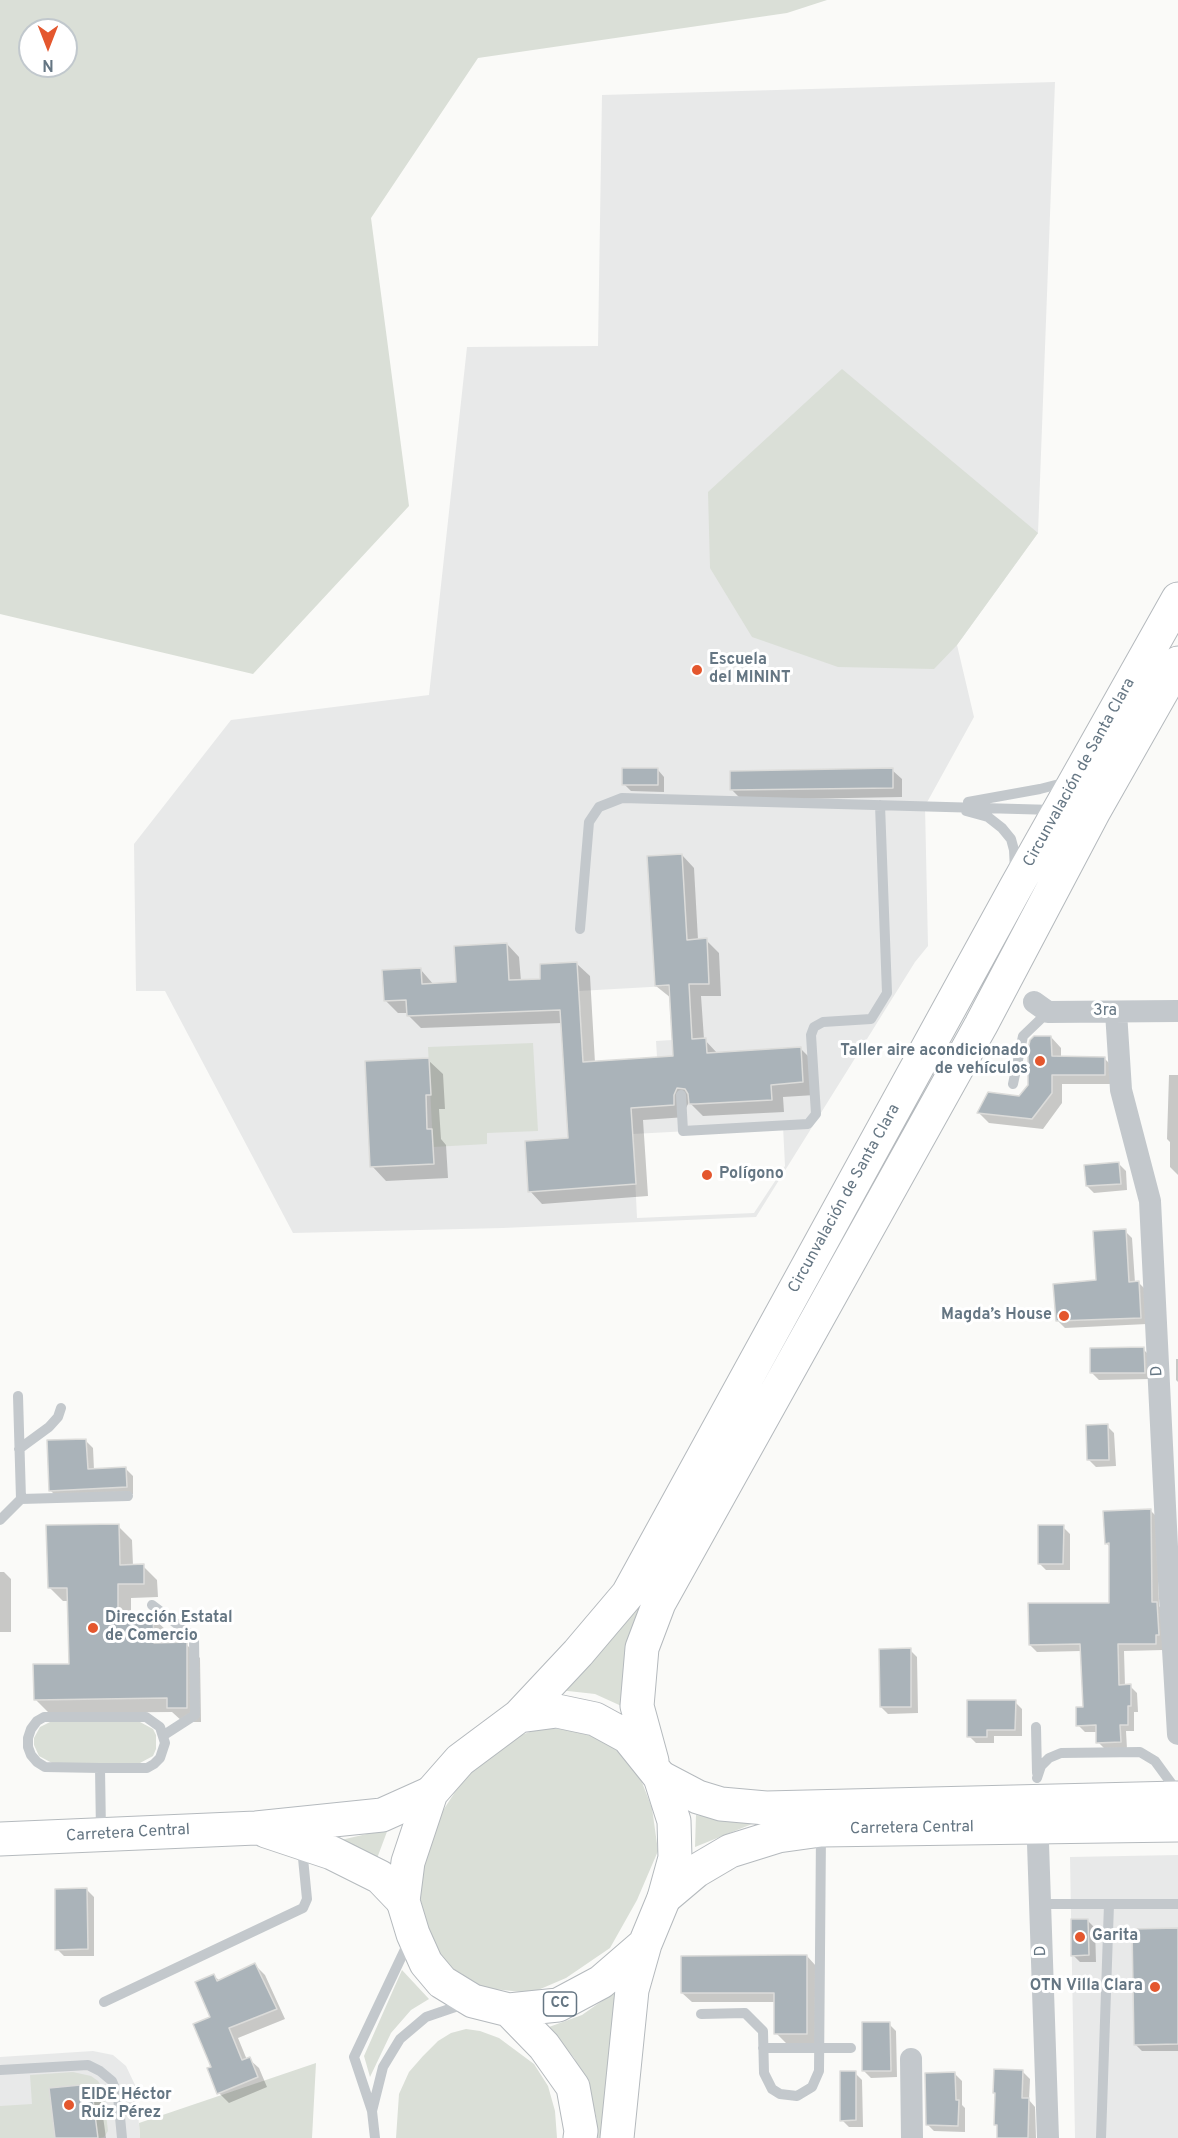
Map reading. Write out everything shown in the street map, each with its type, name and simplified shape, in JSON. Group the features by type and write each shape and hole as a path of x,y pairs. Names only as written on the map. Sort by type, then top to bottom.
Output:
{"main road":[{"name":"Circunvalación de Santa Clara","path":"657,1771 637,1706 642,1648 659,1603 981,1025 1076,804 1178,599"},
{"name":"Circunvalación de Santa Clara","path":"519,1716 578,1653 628,1594 1016,887 1178,663"},
{"name":"CC","path":"557,1711 596,1719 628,1737 657,1771 674,1821 675,1858 664,1898 645,1944 601,1982 558,2005 509,2010 473,2001 442,1982 426,1963 413,1934 403,1901 408,1862 431,1793 460,1760 519,1716 557,1711"},
{"name":"Carretera Central","path":"657,1771 698,1797 722,1804 765,1808 1178,1798"},
{"name":"Carretera Central","path":"0,1839 256,1828 382,1815 431,1793"},
{"name":"Carretera Central","path":"664,1898 696,1871 730,1851 778,1836 1037,1802 1178,1825"},
{"name":"Carretera Central","path":"256,1828 332,1853 380,1876 403,1901"},
{"path":"617,2138 632,1990 645,1944"},
{"path":"509,2010 544,2046 573,2087 581,2131 580,2138"}],"street":[{"name":"3ra","path":"1041,1007 1116,1012 1178,1011"},
{"name":"D","path":"1116,1012 1121,1090 1150,1201 1178,1734"},
{"name":"D","path":"1037,1802 1048,2138"},
{"path":"911,2059 912,2138"}],"lane":[{"path":"945,806 1040,789 1076,804"},
{"path":"580,929 589,822 599,807 622,798 945,806 1076,804"},
{"path":"681,1095 683,1131 807,1124 816,1114 811,1035 814,1027 823,1022 871,1019 887,993 880,805"},
{"path":"945,806 988,817 1002,828 1011,839 1014,850 1016,887"},
{"path":"1013,1084 1023,1036 1041,1007"},
{"path":"18,1396 21,1499"},
{"path":"20,1449 49,1427 58,1417 61,1408"},
{"path":"0,1520 21,1499 128,1496"},
{"path":"152,1605 194,1636 195,1715 164,1735"},
{"path":"44,1717 146,1717 154,1721 164,1735 165,1743 160,1758 147,1767 100,1767 45,1767 31,1755 28,1747 31,1729 37,1721 44,1717"},
{"path":"1036,1727 1037,1802"},
{"path":"1037,1802 1041,1766 1049,1758 1061,1753 1140,1752 1155,1761 1178,1792"},
{"path":"100,1767 101,1835"},
{"path":"701,2014 744,2013 763,2031 764,2073 767,2081 780,2094 788,2096 797,2096 812,2087 819,2071 821,1830"},
{"path":"104,2002 303,1908 307,1899 302,1843"},
{"path":"1040,1904 1178,1904"},
{"path":"1101,2138 1109,1904"},
{"path":"375,2138 372,2111 354,2057 413,1934"},
{"path":"372,2111 383,2067 400,2039 426,2017 473,2001"},
{"path":"763,2049 851,2049"},
{"path":"0,2070 88,2065 100,2071 112,2081 118,2096 122,2138"}],"shaded area":[{"path":"0,0 827,0 787,13 478,58 371,218 409,506 253,674 0,614"},
{"name":"Escuela del MININT","path":"1055,82 1038,533 957,645 974,717 925,806 928,946 915,962 756,1217 503,1228 293,1233 165,991 136,991 134,844 231,720 429,695 467,347 598,346 602,95","holes":["668,986 672,1040 656,1041 657,1057 583,1062 579,991","783,1126 785,1166 754,1213 637,1218 633,1134"]},
{"path":"842,369 1038,533 957,645 934,669 838,667 752,637 710,568 708,492"},
{"path":"533,1043 538,1131 487,1133 487,1144 433,1147 428,1047"},
{"path":"651,1578 628,1709 595,1694 559,1690"},
{"path":"52,1721 140,1722 153,1729 156,1735 156,1749 153,1756 140,1763 52,1763 39,1756 34,1745 34,1738 40,1727"},
{"path":"540,1728 577,1730 609,1744 636,1767 652,1808 658,1851 637,1900 610,1948 566,1978 531,1993 484,1988 452,1968 434,1947 421,1904 421,1865 433,1826 464,1778 503,1742"},
{"path":"696,1815 757,1822 695,1847"},
{"path":"388,1829 376,1861 341,1840"},
{"path":"1178,1855 1178,2138 1075,2138 1070,1857"},
{"path":"402,1970 429,1999 411,2010 391,2033 370,2077 364,2056"},
{"path":"616,1991 602,2138 595,2138 597,2121 590,2091 574,2058 549,2027 582,2015"},
{"path":"466,2029 499,2038 534,2064 548,2086 555,2111 557,2138 396,2138 399,2094 409,2072 438,2041 451,2033"},
{"name":"EIDE Héctor Ruiz Pérez","path":"93,2051 113,2055 126,2066 136,2087 140,2138 0,2138 0,2057"},
{"path":"316,2063 312,2138 140,2138 139,2123"},
{"path":"73,2072 91,2076 103,2089 108,2131 104,2137 98,2138 91,2084 49,2089 55,2138 0,2138 0,2106 32,2104 30,2075"}],"building":[{"path":"622,768 658,768 658,785 622,785"},
{"path":"893,768 893,788 730,790 730,771"},
{"path":"682,854 687,940 707,938 709,984 689,984 692,1039 706,1038 707,1053 801,1047 803,1082 771,1085 772,1100 696,1104 689,1104 685,1089 677,1088 674,1105 631,1108 636,1184 528,1192 525,1141 568,1138 560,1010 407,1016 406,1000 384,1001 382,970 421,968 422,984 456,982 454,946 507,943 509,980 540,979 540,964 577,962 583,1062 673,1056 669,985 655,986 647,856"},
{"name":"Taller aire acondicionado de vehículos","path":"1034,1036 1051,1036 1052,1056 1105,1057 1105,1075 1052,1075 1052,1093 1032,1119 977,1113 988,1092 1019,1096 1028,1085 1028,1049 1030,1040"},
{"path":"429,1058 431,1095 426,1095 427,1129 432,1129 434,1164 370,1167 365,1061"},
{"path":"1119,1162 1121,1184 1086,1186 1084,1165"},
{"path":"1126,1229 1129,1282 1139,1281 1141,1318 1056,1321 1053,1284 1096,1280 1093,1231"},
{"path":"1144,1347 1145,1373 1090,1373 1090,1348"},
{"path":"1108,1424 1109,1460 1087,1460 1086,1425"},
{"path":"86,1439 88,1469 126,1467 127,1487 49,1491 47,1440"},
{"path":"1151,1509 1152,1602 1157,1602 1159,1635 1156,1635 1156,1644 1118,1644 1119,1685 1131,1684 1128,1725 1120,1725 1121,1742 1096,1743 1096,1725 1076,1726 1076,1707 1083,1707 1080,1644 1029,1645 1028,1603 1109,1603 1109,1543 1105,1544 1103,1511"},
{"name":"Dirección Estatal de Comercio","path":"119,1524 120,1565 144,1564 144,1584 118,1584 118,1614 151,1613 154,1643 187,1642 187,1708 167,1708 167,1698 34,1700 33,1664 69,1664 67,1588 48,1588 46,1525"},
{"path":"1038,1525 1064,1525 1063,1564 1038,1564"},
{"path":"911,1648 911,1707 880,1707 879,1649"},
{"path":"967,1700 1016,1700 1015,1730 987,1730 987,1737 967,1737"},
{"path":"87,1888 88,1949 55,1950 55,1889"},
{"name":"Garita","path":"1071,1919 1088,1919 1089,1955 1071,1956"},
{"name":"OTN Villa Clara","path":"1178,1928 1178,2044 1134,2045 1132,1929"},
{"path":"807,1955 807,2034 774,2034 774,1993 681,1993 681,1956"},
{"path":"255,1963 277,2009 229,2028 242,2060 250,2057 258,2077 217,2094 207,2068 211,2067 193,2024 210,2017 195,1982 214,1974 217,1981"},
{"path":"862,2022 890,2022 891,2071 862,2071"},
{"path":"994,2069 1023,2070 1022,2098 1029,2098 1028,2138 997,2138 997,2125 994,2125"},
{"path":"840,2071 856,2071 856,2120 840,2121"},
{"path":"955,2072 956,2100 959,2100 958,2126 926,2125 925,2073"},
{"path":"91,2084 98,2138 55,2138 49,2088"}],"place":[{"name":"Escuela del MININT","path":"697,670"},
{"name":"Taller aire acondicionado de vehículos","path":"1040,1061"},
{"name":"Polígono","path":"707,1175"},
{"name":"Magda’s House","path":"1064,1316"},
{"name":"Dirección Estatal de Comercio","path":"93,1628"},
{"name":"Garita","path":"1080,1937"},
{"name":"OTN Villa Clara","path":"1155,1987"},
{"name":"EIDE Héctor Ruiz Pérez","path":"69,2105"}]}
